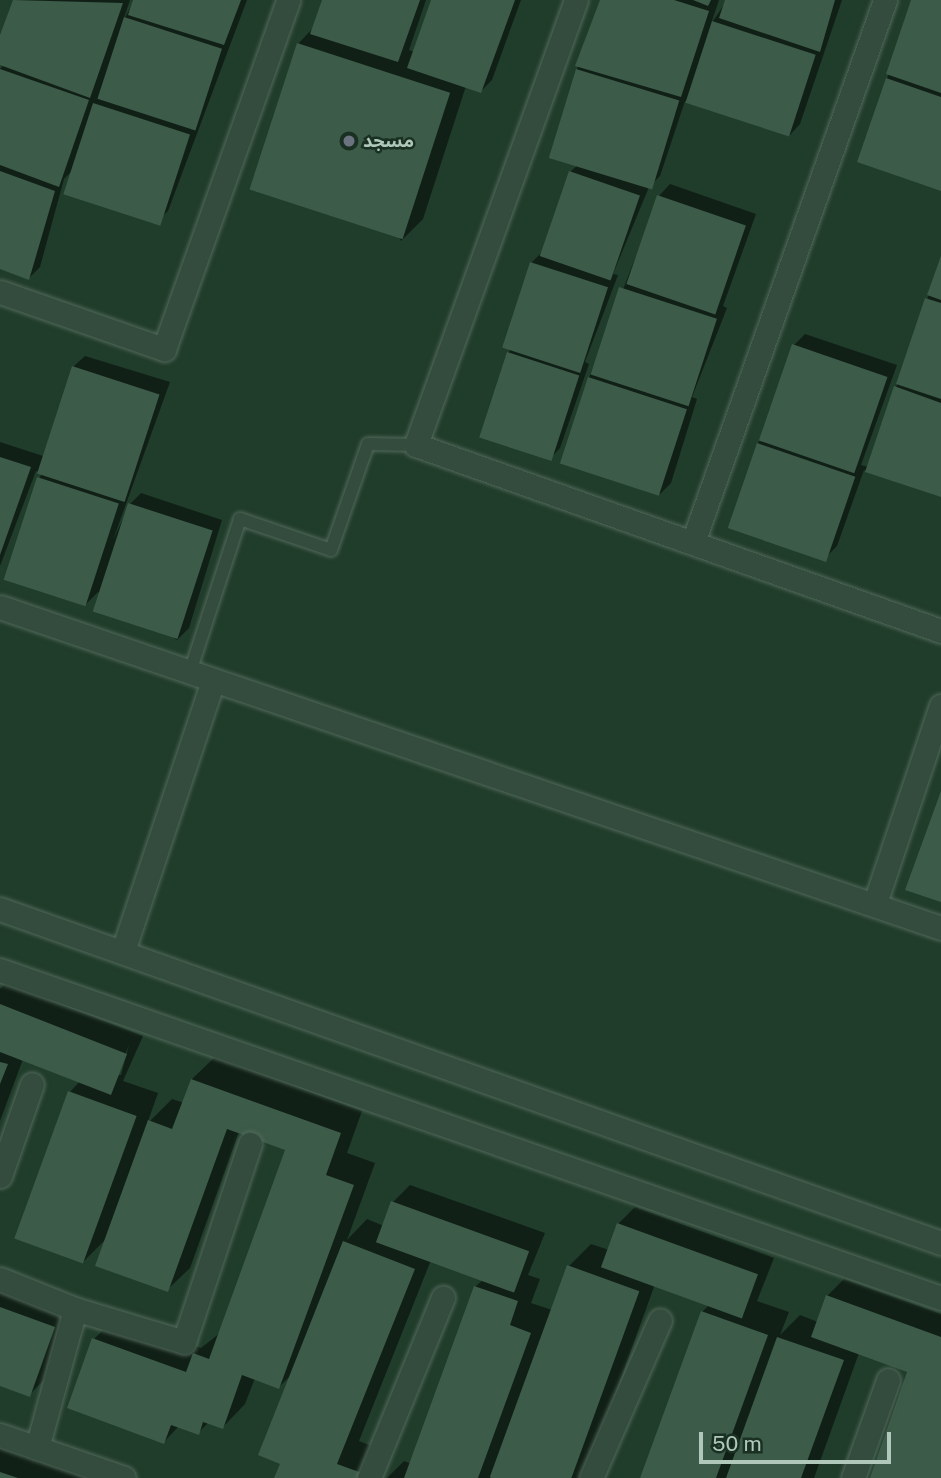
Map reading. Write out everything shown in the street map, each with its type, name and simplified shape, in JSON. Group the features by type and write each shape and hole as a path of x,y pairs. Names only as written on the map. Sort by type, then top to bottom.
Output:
{"street":[{"path":"0,292 164,349 288,0"},
{"path":"576,0 416,445 941,631"},
{"path":"693,542 885,0"},
{"path":"0,607 188,675 213,681 875,903 941,928"},
{"path":"123,951 213,681"},
{"path":"875,903 941,706"},
{"path":"0,909 941,1243"},
{"path":"0,970 941,1298"},
{"path":"0,1176 32,1084"},
{"path":"0,1279 75,1309 184,1342 250,1144"},
{"path":"369,1478 443,1298"},
{"path":"37,1448 75,1309"},
{"path":"592,1478 660,1320"},
{"path":"853,1478 888,1380"},
{"path":"0,1435 124,1478"}],"lane":[{"path":"188,675 240,520 331,550 368,444 416,445"}],"building":[{"path":"13,0 123,3 90,98 0,65 0,35"},
{"path":"133,0 241,0 224,45 128,15"},
{"path":"322,0 420,0 398,62 310,34"},
{"path":"431,0 515,0 481,93 407,68"},
{"path":"600,0 674,0 709,11 681,97 575,66"},
{"path":"693,0 711,0 708,6"},
{"path":"725,0 835,0 820,52 719,18"},
{"path":"911,0 941,0 941,93 886,74"},
{"path":"124,17 222,49 195,131 97,99"},
{"path":"712,21 816,55 789,136 685,103"},
{"name":"مسجد","path":"297,43 450,93 403,239 249,189"},
{"path":"0,69 89,100 59,187 0,165"},
{"path":"576,69 679,101 652,190 549,158"},
{"path":"886,78 941,97 941,191 857,162"},
{"path":"93,103 190,135 160,226 63,194"},
{"path":"0,171 55,191 29,280 0,269"},
{"path":"569,171 640,195 611,281 540,256"},
{"path":"657,195 746,226 715,314 626,284"},
{"path":"941,256 941,300 927,295"},
{"path":"530,262 608,287 580,373 502,348"},
{"path":"619,287 717,319 689,406 591,374"},
{"path":"925,298 941,303 941,399 896,384"},
{"path":"792,344 887,377 854,473 759,440"},
{"path":"507,352 579,375 551,461 479,438"},
{"path":"72,366 159,394 125,502 37,473"},
{"path":"588,377 687,409 659,496 560,464"},
{"path":"894,386 941,403 941,497 865,472"},
{"path":"757,443 855,477 826,562 728,528"},
{"path":"0,457 31,467 0,555"},
{"path":"37,477 119,504 85,606 4,580"},
{"path":"128,503 213,531 177,639 93,611"},
{"path":"941,791 941,902 905,890"},
{"path":"0,1004 127,1054 111,1095 0,1052"},
{"path":"0,1062 8,1064 0,1084"},
{"path":"191,1079 341,1133 326,1175 354,1185 279,1389 242,1375 223,1429 203,1422 199,1435 171,1425 164,1444 67,1408 92,1338 186,1372 193,1353 209,1359 285,1150 227,1129 168,1292 95,1266 148,1120 172,1129"},
{"path":"68,1091 137,1116 83,1263 14,1239"},
{"path":"391,1201 529,1251 514,1293 376,1242"},
{"path":"617,1223 758,1274 742,1318 601,1267"},
{"path":"343,1241 415,1269 337,1464 362,1473 361,1478 274,1478 280,1464 258,1455"},
{"path":"567,1265 639,1291 571,1478 490,1477"},
{"path":"474,1286 518,1301 510,1325 531,1333 478,1478 404,1478"},
{"path":"826,1295 941,1337 941,1478 870,1478 907,1372 811,1337"},
{"path":"0,1307 55,1327 30,1397 0,1386"},
{"path":"701,1311 768,1335 716,1478 640,1478"},
{"path":"777,1337 844,1360 801,1478 726,1478"},
{"path":"0,1472 18,1478 0,1478"}],"place":[{"name":"مسجد","path":"349,141"}]}
